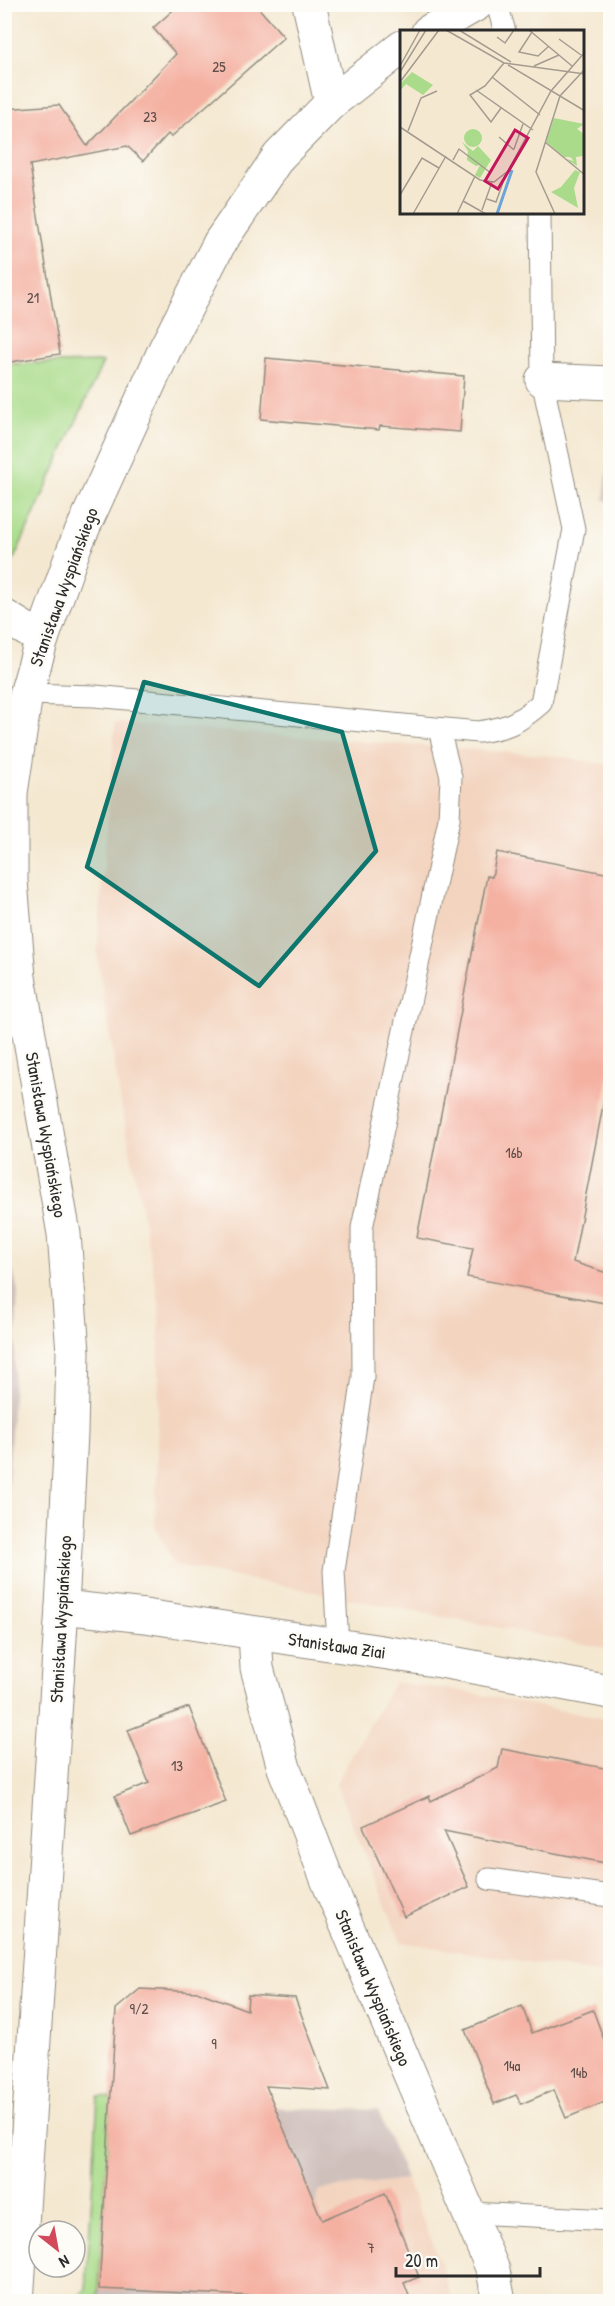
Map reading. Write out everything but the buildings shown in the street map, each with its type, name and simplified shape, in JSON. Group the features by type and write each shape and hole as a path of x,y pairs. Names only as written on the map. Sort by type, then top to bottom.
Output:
{"street":[{"path":"309,4 331,103"},
{"path":"432,30 477,4"},
{"name":"Stanisława Wyspiańskiego","path":"17,2301 62,1607 73,1352 64,1234 19,977 11,881 11,794 26,694 42,639 75,546 165,349 220,242 279,156 331,103 400,49"},
{"path":"542,380 610,383"},
{"path":"4,616 42,639"},
{"name":"Stanisława Ziai","path":"62,1607 145,1616 441,1662 610,1692"},
{"name":"Stanisława Wyspiańskiego","path":"255,1634 256,1668 284,1768 329,1884 493,2270 499,2301"}],"lane":[{"path":"497,4 504,30"},
{"path":"26,694 95,696 478,732 503,729 523,718 541,703 574,529 542,380 540,214"},
{"path":"338,1646 334,1571 363,1377 362,1228 449,819 451,777 439,729"},
{"path":"489,1879 610,1896"},
{"path":"470,2213 610,2220"}],"highlighted area":[{"path":"144,682 342,732 376,851 259,986 87,867"}],"shaded area":[{"path":"610,446 610,501 604,500"},
{"path":"115,723 556,756 610,765 610,1649 175,1565 155,1527 159,1302 119,1092 97,954"},
{"path":"4,1241 18,1291 5,1551"},
{"path":"394,1682 467,1692 610,1720 610,1975 401,1942 336,1784"},
{"path":"220,2106 378,2110 406,2179 318,2190 317,2208 355,2301 98,2302 105,2194"},
{"path":"406,2179 441,2264 452,2301 355,2301 317,2208 318,2190"}],"green space":[{"path":"103,362 8,572 4,562 5,364"},
{"path":"98,2097 111,2098 98,2301 73,2302 86,2289"}]}
